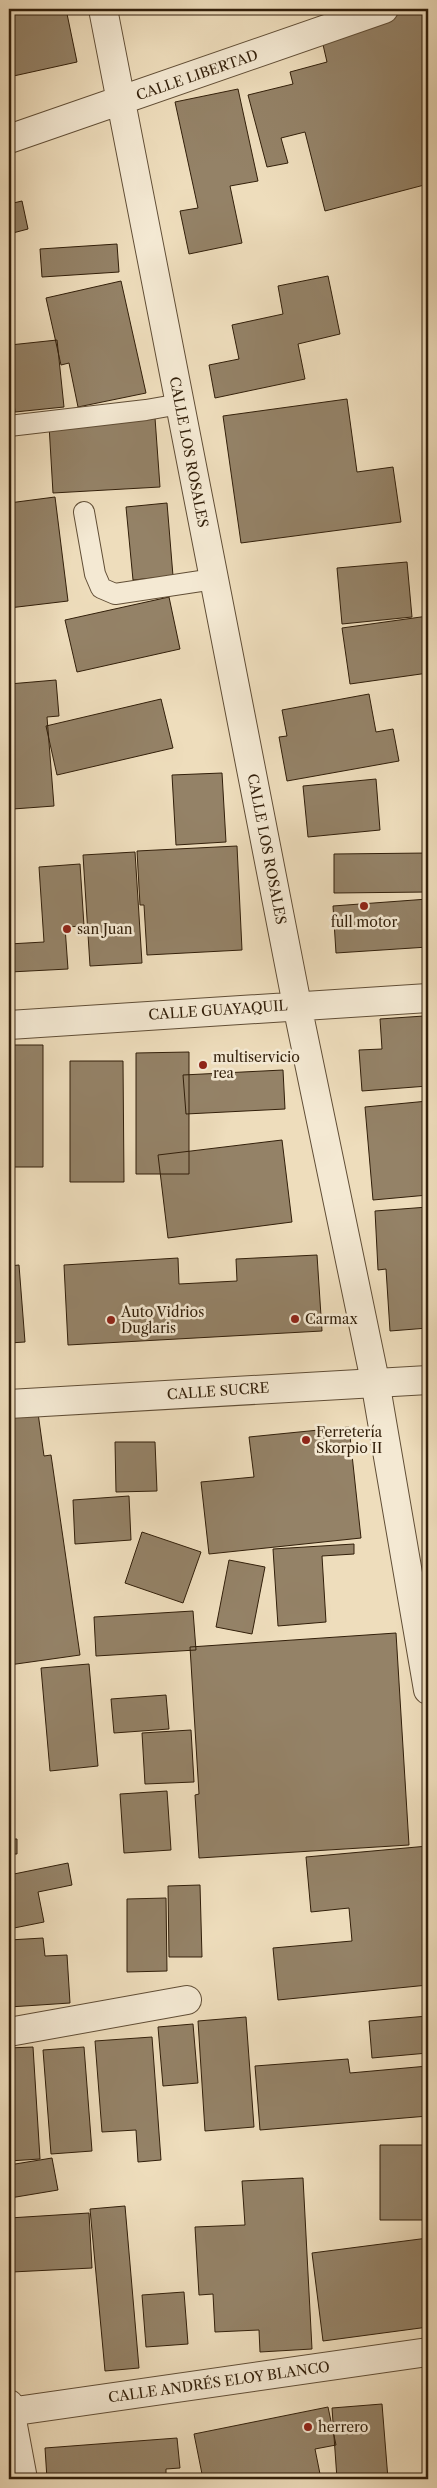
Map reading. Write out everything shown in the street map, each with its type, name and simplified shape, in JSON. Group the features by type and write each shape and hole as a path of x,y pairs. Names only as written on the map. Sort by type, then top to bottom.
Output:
{"street":[{"name":"CALLE LOS ROSALES","path":"103,9 297,1005 375,1381 428,1689"},
{"name":"CALLE LIBERTAD","path":"9,139 384,9"},
{"name":"CALLE GUAYAQUIL","path":"9,1025 428,998"},
{"name":"CALLE SUCRE","path":"9,1404 375,1381 428,1380"},
{"path":"9,2032 187,2000"},
{"name":"CALLE ANDRÉS ELOY BLANCO","path":"9,2409 428,2352"},
{"path":"9,2409 23,2479"}],"lane":[{"path":"9,426 146,410 180,404"},
{"path":"84,512 95,574 101,588 115,594 214,578"}],"building":[{"path":"9,9 66,9 77,62 9,77"},
{"path":"408,9 428,9 428,184 325,211 305,132 281,138 288,163 267,167 248,95 293,84 290,72 327,62 321,36"},
{"path":"238,89 258,181 230,186 242,243 189,254 180,211 198,208 175,102"},
{"path":"22,201 28,229 9,234 9,204"},
{"path":"117,244 119,272 42,277 40,249"},
{"path":"328,276 340,334 298,344 305,379 215,398 209,365 239,359 232,325 283,314 278,286"},
{"path":"121,281 146,393 78,407 69,363 61,365 46,298"},
{"path":"9,333 10,345 57,340 64,407 15,412 11,375 9,375"},
{"path":"347,399 357,472 393,467 401,522 241,543 223,416"},
{"path":"155,418 160,487 53,493 49,425"},
{"path":"55,497 68,601 9,608 9,503"},
{"path":"167,503 173,576 133,580 126,507"},
{"path":"407,562 412,617 342,624 337,568"},
{"path":"169,597 180,649 77,672 65,620"},
{"path":"428,616 428,673 350,684 342,628"},
{"path":"56,680 59,716 47,717 54,806 13,809 9,748 9,684"},
{"path":"369,694 376,732 393,729 399,761 287,781 279,737 287,736 282,710"},
{"path":"161,699 173,748 57,775 46,726"},
{"path":"222,773 226,842 176,845 172,775"},
{"path":"376,779 380,830 308,837 303,786"},
{"path":"237,846 242,950 147,955 144,905 140,905 137,851"},
{"path":"135,852 142,963 90,966 83,855"},
{"path":"428,853 428,892 334,893 334,854"},
{"path":"80,864 84,926 65,927 68,969 10,972 9,944 44,942 39,867"},
{"path":"428,899 428,947 336,953 333,906"},
{"path":"424,1016 428,1086 362,1091 359,1050 382,1049 380,1019"},
{"path":"9,1045 43,1045 43,1167 9,1167"},
{"path":"189,1052 189,1174 136,1174 136,1053"},
{"path":"70,1061 123,1061 124,1182 70,1182"},
{"path":"283,1070 285,1109 186,1114 183,1075"},
{"path":"428,1101 428,1195 373,1200 365,1107"},
{"path":"282,1140 292,1222 168,1238 158,1155"},
{"path":"428,1207 428,1328 390,1331 386,1269 378,1270 375,1211"},
{"path":"317,1255 322,1331 68,1345 64,1265 178,1258 179,1284 237,1281 236,1259"},
{"path":"19,1265 25,1342 9,1343 9,1266"},
{"path":"38,1413 44,1456 51,1455 80,1655 9,1665 9,1417"},
{"path":"349,1427 361,1538 209,1554 201,1482 254,1477 249,1437"},
{"path":"115,1442 155,1442 157,1491 116,1492"},
{"path":"129,1496 131,1540 75,1544 73,1500"},
{"path":"142,1532 201,1552 183,1603 125,1583"},
{"path":"354,1544 354,1554 322,1556 326,1622 278,1626 273,1549"},
{"path":"229,1560 265,1567 252,1634 216,1627"},
{"path":"193,1611 196,1650 96,1656 94,1617"},
{"path":"396,1633 409,1845 199,1858 195,1795 199,1794 190,1647"},
{"path":"89,1664 98,1766 50,1771 41,1668"},
{"path":"166,1695 169,1729 114,1733 111,1699"},
{"path":"191,1730 194,1782 145,1784 142,1733"},
{"path":"9,1761 14,1817 9,1818"},
{"path":"167,1791 171,1850 124,1853 120,1794"},
{"path":"9,1839 17,1839 17,1854 9,1854"},
{"path":"428,1846 428,1985 278,2000 273,1948 352,1941 349,1908 311,1912 306,1857"},
{"path":"68,1863 72,1885 38,1892 44,1922 9,1929 9,1875"},
{"path":"200,1885 202,1957 169,1957 168,1886"},
{"path":"166,1898 167,1971 127,1972 127,1899"},
{"path":"43,1938 45,1956 67,1955 70,2003 9,2007 9,1940"},
{"path":"428,2016 428,2053 372,2058 369,2021"},
{"path":"246,2017 254,2127 205,2131 198,2021"},
{"path":"193,2024 198,2083 163,2086 158,2027"},
{"path":"152,2037 161,2160 138,2162 136,2130 102,2132 95,2041"},
{"path":"33,2047 40,2159 9,2161 9,2048"},
{"path":"84,2047 92,2151 51,2154 43,2050"},
{"path":"348,2059 350,2073 428,2066 428,2116 260,2130 255,2066"},
{"path":"380,2145 428,2145 428,2220 380,2220"},
{"path":"52,2158 58,2190 10,2198 9,2165"},
{"path":"303,2178 312,2349 260,2352 259,2330 215,2332 213,2294 199,2295 195,2227 245,2225 242,2181"},
{"path":"125,2206 139,2368 105,2371 90,2209"},
{"path":"89,2213 92,2268 12,2272 9,2218"},
{"path":"428,2238 428,2327 323,2341 312,2253"},
{"path":"184,2292 188,2344 146,2347 142,2295"},
{"path":"382,2404 388,2479 337,2479 332,2408"},
{"path":"328,2407 336,2445 315,2449 321,2479 203,2479 194,2434"},
{"path":"177,2438 180,2468 166,2469 166,2479 47,2479 45,2448"}],"place":[{"name":"full motor","path":"364,906"},
{"name":"san Juan","path":"67,929"},
{"name":"multiservicio rea","path":"203,1065"},
{"name":"Carmax","path":"295,1319"},
{"name":"Auto Vidrios Duglaris","path":"111,1320"},
{"name":"Ferretería Skorpio II","path":"306,1440"},
{"name":"herrero","path":"308,2427"}]}
